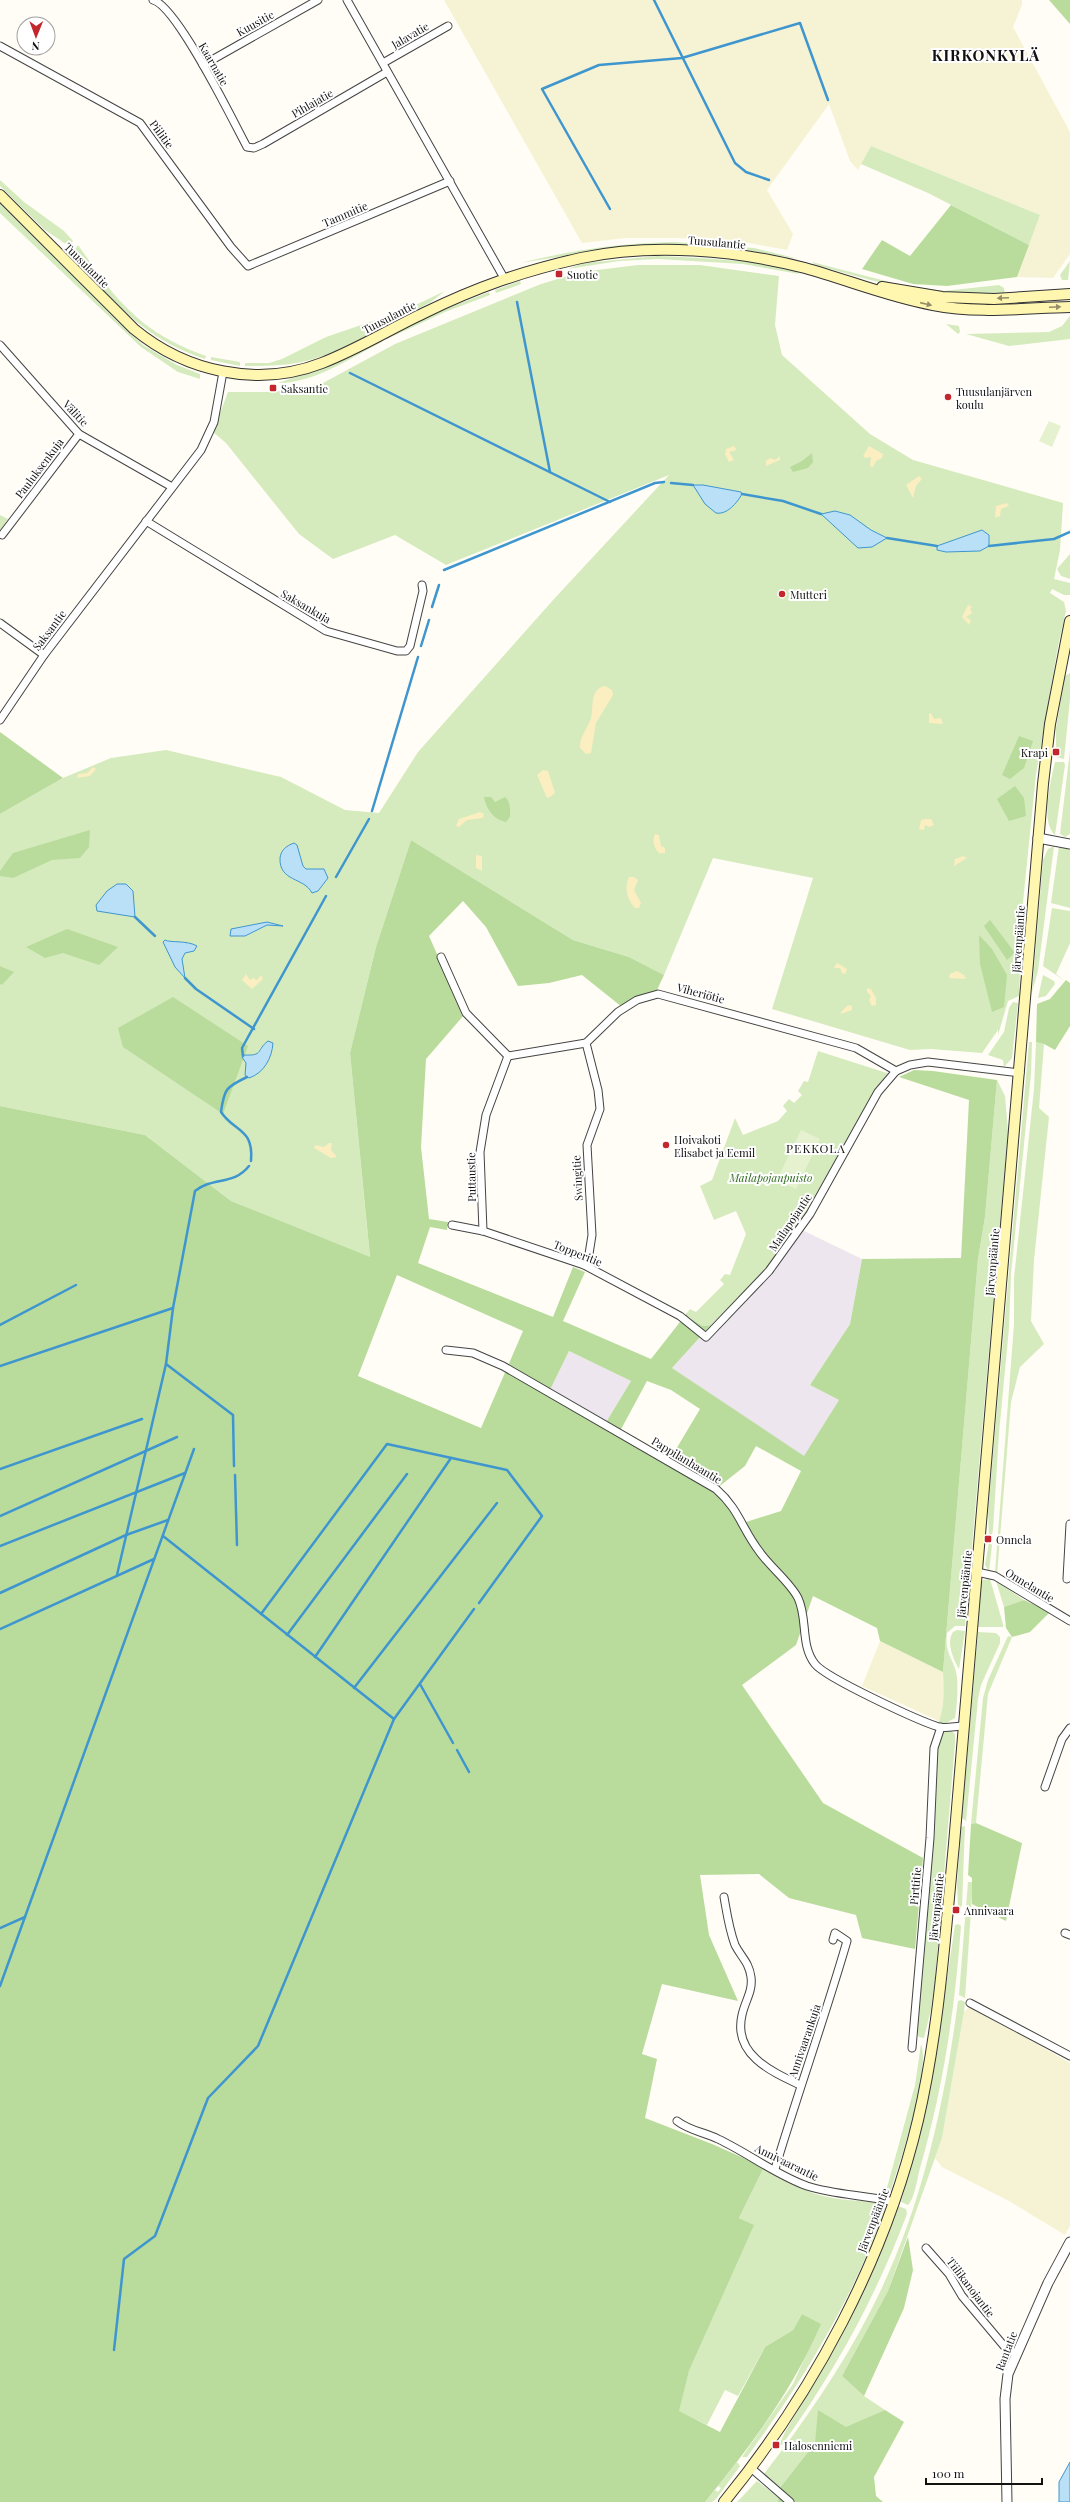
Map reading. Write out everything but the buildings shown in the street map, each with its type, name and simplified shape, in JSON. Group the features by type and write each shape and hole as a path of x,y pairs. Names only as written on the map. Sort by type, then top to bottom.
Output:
{"main road":[{"name":"Tuusulantie","path":"0,195 134,329 148,341 190,363 223,372 268,375 312,367 422,314 504,278 584,258 666,251 747,256 803,268 848,281 884,294 959,309 1070,306"},
{"name":"Tuusulantie","path":"848,281 938,297 994,298 1070,294"},
{"name":"Järvenpääntie","path":"724,2502 751,2468 785,2418 829,2346 857,2291 894,2202 918,2121 933,2044 949,1897 1020,1073 1038,838 1050,724 1070,621"}],"street":[{"name":"Kaarnatie","path":"153,0 167,9 203,65 247,147"},
{"name":"Kuusitie","path":"203,65 318,0"},
{"path":"347,0 504,278"},
{"name":"Jalavatie","path":"382,63 448,26"},
{"name":"Piilitie","path":"0,46 140,123 231,247 248,266"},
{"name":"Pihlajatie","path":"247,147 254,148 263,144 387,72"},
{"name":"Tammitie","path":"248,266 450,181"},
{"name":"Välitie","path":"0,345 79,434 172,487"},
{"name":"Saksantie","path":"0,720 44,656 201,450 210,435 223,372"},
{"name":"Pauluksenkuja","path":"2,535 79,434"},
{"name":"Saksankuja","path":"146,521 326,632 397,651 406,650 410,646 423,591 422,586"},
{"path":"0,623 44,656"},
{"path":"1038,838 1070,844"},
{"path":"441,957 466,1013 508,1056 586,1043"},
{"name":"Viheriötie","path":"586,1043 618,1012 637,1000 658,994 856,1048 896,1071"},
{"name":"Swingitie","path":"584,1265 589,1254 592,1235 587,1145 600,1109 598,1090 586,1043"},
{"name":"Puttaustie","path":"483,1231 480,1152 486,1115 508,1056"},
{"name":"Mailapojantie","path":"706,1337 769,1271 810,1214 878,1092 896,1071 910,1065 928,1062 1020,1073"},
{"name":"Topperitie","path":"452,1226 483,1231 584,1265 680,1316 706,1337"},
{"name":"Pappilanhaantie","path":"446,1350 473,1353 503,1366 716,1489 735,1508 751,1540 797,1597 802,1609 808,1654 816,1666 832,1678 941,1727 963,1726"},
{"path":"1067,1579 1070,1524"},
{"name":"Onnelantie","path":"977,1572 995,1576 1070,1621"},
{"name":"Pirttitie","path":"912,2048 930,1838 934,1748 941,1727"},
{"path":"1045,1786 1062,1739 1070,1728"},
{"path":"724,1897 730,1930 736,1947 748,1963 751,1978 752,1989 742,2015 740,2032 744,2048 755,2059 776,2074 800,2085"},
{"name":"Annivaarankuja","path":"775,2169 800,2085 824,2021 847,1941 835,1933 833,1940"},
{"path":"970,2003 1070,2056"},
{"name":"Annivaarantie","path":"677,2121 687,2129 717,2138 806,2185 831,2193 866,2196 894,2202"},
{"name":"Rantatie","path":"1007,2502 1005,2399 1008,2374 1016,2354 1070,2242"},
{"name":"Tiilikanojantie","path":"926,2248 949,2274 962,2296 1004,2346 1016,2354"},
{"path":"751,2468 790,2502"}],"shaded area":[{"path":"444,0 1022,0 1022,5 1013,27 1070,132 1070,254 1053,278 1017,277 1040,215 871,146 858,170 850,161 829,104 767,190 793,234 787,250 737,241 677,238 626,238 582,243"},
{"path":"798,1228 862,1259 850,1324 810,1385 839,1400 804,1457 672,1368 711,1325 767,1269"},
{"path":"569,1351 631,1381 605,1424 549,1392"},
{"path":"880,1641 943,1672 945,1696 942,1717 939,1721 862,1686"},
{"path":"968,2008 974,2008 1070,2063 1070,2226 1065,2235 1009,2201 942,2167 935,2158 942,2138 964,2012"}],"green space":[{"path":"1049,0 1070,0 1070,24"},
{"path":"871,146 1040,215 1029,245 928,193 861,164"},
{"path":"0,180 24,202 64,231 73,241 69,246 45,230 0,186"},
{"path":"0,201 117,321 143,345 177,365 200,374 200,379 178,372 141,347 0,213"},
{"path":"951,205 1029,245 1017,277 947,286 913,284 862,269 882,240 910,256"},
{"path":"675,242 754,248 799,259 731,248 675,244 627,246 520,263 559,254 597,248"},
{"path":"78,245 90,262 87,265 81,265 72,254"},
{"path":"658,256 733,260 776,266 799,274 743,264 658,259 619,261 568,269 584,263"},
{"path":"1070,261 1068,280 1062,280 1060,275"},
{"path":"812,262 901,285 944,291 999,285 1004,288 1005,294 961,294 918,290 855,276 819,266"},
{"path":"638,265 700,265 779,276 775,325 782,355 870,434 913,460 1063,503 1060,550 1054,579 1070,583 1070,595 1064,595 1052,589 1050,593 1064,602 1066,611 1058,646 1036,774 1023,902 1019,996 1008,1001 998,1035 998,1030 982,1053 931,1049 910,1050 772,1009 813,878 713,858 664,975 629,957 573,940 411,840 376,947 350,1053 370,1258 231,1201 145,1135 0,1106 0,814 63,778 111,758 166,750 281,777 345,810 379,813 418,752 554,599 669,475 446,565 395,535 333,559 299,534 226,443 213,432 228,392 273,392 323,383 395,344 541,284 581,272"},
{"path":"95,270 118,299 143,322 172,341 206,356 205,359 171,345 143,327 93,280 91,275"},
{"path":"520,281 521,284 496,293 495,290"},
{"path":"445,291 431,302 370,335 322,356 291,364 245,366 245,363 269,363 282,359 326,337 405,310"},
{"path":"489,292 490,295 445,312 387,339 386,337 440,311"},
{"path":"1070,316 1070,339 1009,346 966,334 1049,332 1062,326"},
{"path":"946,324 959,326 960,332 958,334"},
{"path":"381,340 382,342 319,374 292,382 278,383 334,364"},
{"path":"211,357 240,362 240,366 211,360"},
{"path":"1049,421 1061,426 1052,447 1039,441"},
{"path":"812,453 813,462 808,468 793,472 790,467 802,461"},
{"path":"0,515 8,519 0,532"},
{"path":"1070,554 1070,579 1061,576 1057,569"},
{"path":"1070,673 1070,699 1064,759 1056,757 1056,728 1065,676"},
{"path":"0,732 63,778 0,814"},
{"path":"1019,736 1033,741 1024,768 1010,779 1002,775"},
{"path":"1070,751 1070,834 1065,837 1060,834"},
{"path":"1055,762 1064,762 1065,765 1055,835 1048,821 1047,811 1049,790"},
{"path":"1015,786 1024,798 1026,816 1009,821 997,799"},
{"path":"484,797 491,797 495,802 505,797 507,799 510,806 510,817 506,822 498,819 491,813"},
{"path":"90,830 89,847 80,858 52,860 13,878 0,876 0,871 13,853"},
{"path":"411,840 573,940 629,957 664,975 656,992 622,1007 582,975 549,983 518,986 486,927 463,901 429,936 464,1015 426,1059 421,1147 429,1219 448,1222 447,1230 430,1227 418,1263 553,1317 573,1267 585,1272 563,1321 651,1359 687,1313 688,1317 703,1326 711,1325 672,1368 804,1456 839,1400 810,1385 850,1324 862,1259 961,1258 969,1100 899,1077 914,1070 933,1071 997,1080 985,1217 978,1259 943,1672 880,1641 877,1628 813,1596 796,1645 742,1685 823,1803 923,1858 915,1949 862,1938 856,1915 789,1898 759,1874 700,1875 709,1935 738,2001 662,1984 642,2054 657,2059 645,2118 712,2144 764,2167 739,2218 754,2225 689,2371 679,2411 720,2432 765,2347 793,2330 802,2314 821,2324 797,2373 784,2395 739,2459 705,2502 0,2502 0,1106 145,1135 231,1201 370,1257 350,1053 376,947","holes":["397,1275 523,1331 481,1428 358,1376","569,1351 631,1381 605,1424 549,1392","647,1381 671,1390 700,1409 669,1461 619,1433","756,1446 801,1471 781,1511 743,1523 716,1489 745,1466"]},
{"path":"1054,846 1038,971 1032,992 1043,860 1048,849"},
{"path":"1059,846 1070,850 1070,908 1051,903"},
{"path":"1052,908 1070,911 1070,943 1056,974 1065,981 1043,966"},
{"path":"990,920 1015,953 1007,960 984,926"},
{"path":"67,929 118,947 99,965 63,953 45,958 26,947"},
{"path":"979,935 992,949 1007,975 1004,1007 992,1012 980,964"},
{"path":"0,966 14,972 2,985 0,984"},
{"path":"1043,975 1054,981 1055,984 1046,996 1038,998"},
{"path":"1066,980 1070,983 1070,1026 1055,1050 1044,1044 1036,1042 1037,1004 1050,999"},
{"path":"173,997 248,1046 223,1114 123,1047 118,1028"},
{"path":"1013,1002 1018,1003 1012,1058 1004,1067 1003,1060 988,1055 1004,1032 1009,1008"},
{"path":"1029,1042 1032,1042 1031,1074 1011,1274 1009,1328 999,1433 993,1530 991,1538 989,1537 988,1512"},
{"path":"1036,1042 1044,1044 1039,1108 1049,1117 1034,1260 1031,1321 1044,1344 1020,1367 1011,1402 997,1575 995,1573 1014,1324 1014,1278 1034,1089"},
{"name":"Mailapojanpuisto","path":"818,1051 890,1074 876,1090 798,1228 767,1269 711,1325 703,1326 688,1317 687,1313 690,1309 696,1312 724,1284 720,1280 725,1274 730,1275 746,1234 736,1211 714,1220 700,1186 712,1180 735,1118 743,1135 778,1121 787,1111 783,1106 789,1099 794,1103 802,1095 798,1091 804,1081 808,1082"},
{"path":"997,1080 1005,1096 1008,1132 965,1626 955,1626 947,1633 946,1640 948,1652 957,1677 956,1708 955,1718 946,1723 938,1724 944,1698 943,1672 978,1259 985,1217"},
{"path":"801,1130 820,1139 796,1189 777,1180"},
{"path":"989,1542 992,1545 989,1571 985,1565"},
{"path":"990,1579 1003,1627 978,1627 981,1583 983,1580"},
{"path":"996,1581 1024,1600 1004,1607"},
{"path":"1024,1600 1050,1612 1030,1632 1012,1637 1006,1628 1004,1607"},
{"path":"957,1630 965,1631 959,1669 950,1645 951,1636 953,1632"},
{"path":"978,1632 996,1633 1000,1637 1000,1643 981,1685 978,1699 966,1821 962,1818"},
{"path":"1008,1636 1012,1637 988,1694 976,1823 971,1824 983,1698 988,1680"},
{"path":"948,1729 955,1734 955,1743 935,1981 931,2009 924,2038 919,2037 916,2032 938,1741 942,1731"},
{"path":"976,1823 1022,1843 1006,1921 972,1904 972,1878 968,1875 971,1824"},
{"path":"965,1826 962,1905 960,1909 958,1907 957,1884 961,1827"},
{"path":"968,1882 973,1882 965,1998 959,1995"},
{"path":"958,1924 961,1926 947,2048 928,2138 914,2193 908,2205 901,2202 931,2086 955,1925"},
{"path":"961,2000 965,2002 964,2012 942,2138 888,2291 842,2376 864,2396 885,2410 815,2443 779,2489 764,2474 807,2415 847,2354 888,2275 903,2238 928,2161 945,2081 958,2001"},
{"path":"921,2044 923,2057 922,2074 913,2116 891,2190 885,2195 915,2085"},
{"path":"764,2167 794,2185 819,2195 882,2204 885,2208 858,2274 825,2337 807,2368 768,2428 747,2457 742,2457 793,2384 820,2324 802,2314 793,2330 765,2347 738,2396 725,2390 707,2425 678,2411 689,2371 753,2225 739,2218"},
{"path":"898,2206 906,2209 907,2214 895,2245 867,2305 819,2390 782,2445 779,2445 786,2430 834,2349 863,2293 888,2236"},
{"path":"908,2237 913,2270 904,2308 864,2396 842,2376 888,2291"},
{"path":"818,2410 846,2427 885,2410 904,2422 874,2477 876,2496 883,2502 778,2502 779,2489 815,2443"},
{"path":"737,2462 740,2466 716,2499 712,2502 705,2502 715,2490 718,2492 721,2488 718,2486"},
{"path":"757,2481 778,2497 778,2502 737,2502"}],"sand":[{"path":"734,446 737,450 729,452 734,460 729,462 725,454 726,449"},
{"path":"869,446 883,454 882,458 876,461 873,467 870,466 871,457 865,458 863,456"},
{"path":"780,456 780,460 766,466 766,461 770,458 775,460"},
{"path":"919,476 922,479 916,486 913,498 906,485"},
{"path":"1007,503 1009,506 1001,509 1000,516 995,518 996,506"},
{"path":"968,605 972,607 970,609 972,613 966,617 971,620 969,625 962,617"},
{"path":"605,686 612,690 613,695 596,723 591,753 586,754 580,748 582,736 590,722 594,695 596,691"},
{"path":"931,713 934,719 941,718 943,724 929,723 929,714"},
{"path":"93,767 96,769 90,776 77,778 78,774 87,773"},
{"path":"543,770 548,771 555,793 547,798 537,775"},
{"path":"480,812 484,814 483,818 467,820 459,827 456,826 459,819"},
{"path":"931,819 934,825 929,827 925,825 924,830 919,829 921,820"},
{"path":"655,834 659,835 661,846 665,848 665,853 659,853 656,849 654,844"},
{"path":"476,855 482,856 482,871 476,868"},
{"path":"963,856 967,858 954,866 955,859"},
{"path":"629,877 634,877 638,880 634,890 641,903 639,908 635,908 628,897 627,881"},
{"path":"837,963 847,969 845,974 842,973 840,968 834,968"},
{"path":"957,971 964,975 966,979 949,978 950,974"},
{"path":"246,974 250,980 253,978 257,980 261,975 263,979 252,989 242,980"},
{"path":"867,988 871,989 876,998 876,1005 872,1006 869,1000 871,996 867,992"},
{"path":"848,1005 852,1006 852,1010 841,1014 841,1012"},
{"path":"329,1143 332,1143 331,1150 337,1157 331,1158 314,1148 315,1145 324,1147"}],"water":[{"path":"693,485 703,485 741,492 742,494 728,510 716,513 705,504"},
{"path":"835,511 850,515 871,530 887,538 872,547 858,548 821,514"},
{"path":"982,530 989,535 989,546 980,551 946,552 937,550 937,546"},
{"path":"294,843 297,845 303,866 306,869 324,869 328,878 318,891 312,893 303,884 283,871 280,858 281,853 289,845"},
{"path":"117,884 126,884 133,891 135,917 97,911 96,905 107,891"},
{"path":"267,922 283,926 267,925 245,936 230,936 231,929"},
{"path":"165,940 188,943 197,946 194,951 185,953 182,959 185,978 175,967 163,942"},
{"path":"268,1041 273,1043 269,1059 259,1073 249,1078 245,1075 246,1063 242,1057 244,1055 259,1052"},
{"path":"1070,2462 1070,2502 1059,2502 1059,2482"}],"waterway":[{"path":"654,0 735,163 746,172 769,180"},
{"path":"610,209 542,89 599,65 682,58 800,23 828,100"},
{"path":"517,302 550,472"},
{"path":"350,373 610,502"},
{"path":"444,570 655,483 664,482"},
{"path":"671,483 693,485"},
{"path":"742,494 783,501 821,514"},
{"path":"989,546 1054,539 1070,532"},
{"path":"887,538 937,546"},
{"path":"432,607 439,585"},
{"path":"421,646 429,620"},
{"path":"372,811 418,657"},
{"path":"336,877 369,819"},
{"path":"243,1056 242,1048 326,896"},
{"path":"135,917 155,936"},
{"path":"185,978 196,989 254,1029"},
{"path":"247,1077 234,1083 227,1090 223,1098 221,1112 246,1136 251,1150 251,1161"},
{"path":"117,1575 166,1364 173,1308 195,1191 202,1186 230,1179 243,1172 249,1166"},
{"path":"0,1325 76,1285"},
{"path":"0,1366 173,1308"},
{"path":"166,1364 233,1415 234,1466"},
{"path":"0,1469 142,1419"},
{"path":"0,1516 177,1437"},
{"path":"261,1614 387,1444 507,1470 542,1516 479,1603"},
{"path":"0,1986 194,1449"},
{"path":"315,1657 451,1458"},
{"path":"0,1546 185,1473"},
{"path":"287,1635 407,1474"},
{"path":"235,1475 237,1545"},
{"path":"354,1688 497,1503"},
{"path":"0,1593 126,1535 168,1520"},
{"path":"163,1536 394,1719"},
{"path":"0,1629 154,1559"},
{"path":"114,2350 124,2259 155,2236 208,2098 258,2046 394,1719 474,1609"},
{"path":"420,1684 453,1743"},
{"path":"457,1750 469,1772"},
{"path":"0,1928 25,1917"}],"place":[{"name":"Suotie","path":"559,274"},
{"name":"Saksantie","path":"273,388"},
{"name":"Tuusulanjärven koulu","path":"948,397"},
{"name":"Mutteri","path":"782,594"},
{"name":"Krapi","path":"1056,752"},
{"name":"Hoivakoti Elisabet ja Eemil","path":"666,1145"},
{"name":"Onnela","path":"988,1539"},
{"name":"Annivaara","path":"956,1910"},
{"name":"Halosenniemi","path":"776,2445"}],"district":[{"name":"KIRKONKYLÄ","path":"986,55"},
{"name":"PEKKOLA","path":"816,1148"}]}
